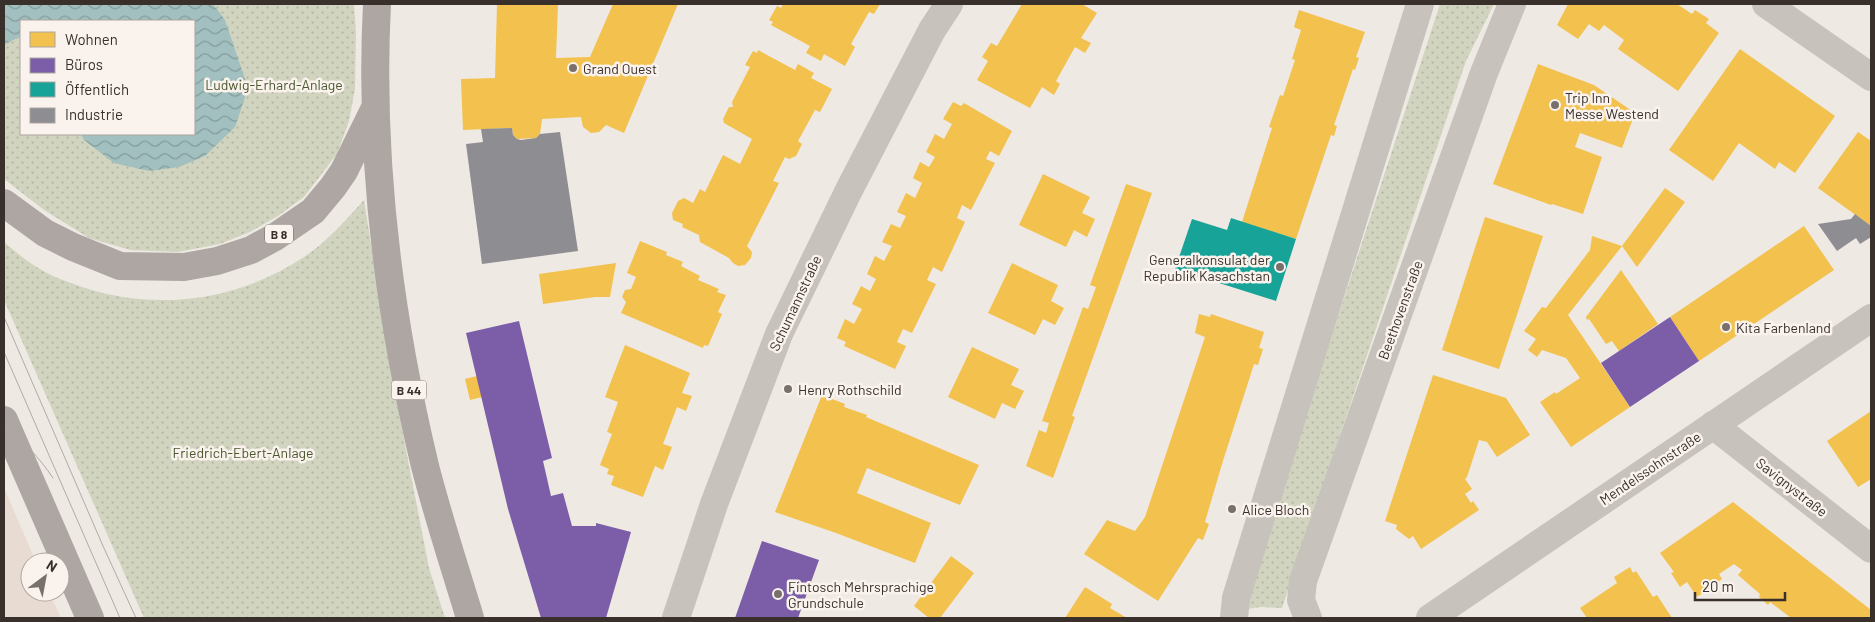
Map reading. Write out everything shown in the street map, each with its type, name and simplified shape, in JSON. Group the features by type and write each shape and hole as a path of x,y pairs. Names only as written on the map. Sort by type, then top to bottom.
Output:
{"main road":[{"name":"B 8","path":"4,203 44,233 120,266 184,267 217,261 251,250 275,237 313,211 334,187 362,138 376,104 377,4"},
{"name":"B 44","path":"376,104 384,243 402,356 425,466 470,618"},
{"path":"4,420 90,618"}],"street":[{"name":"Schumannstraße","path":"676,618 714,504 779,334 848,190 932,30 949,4"},
{"path":"1234,618 1236,598 1420,4"},
{"name":"Beethovenstraße","path":"1308,618 1301,600 1303,581 1484,73 1512,4"},
{"path":"1766,4 1871,77"},
{"name":"Mendelssohnstraße","path":"1430,618 1871,318"},
{"name":"Savignystraße","path":"1713,425 1871,549"}],"green space":[{"name":"Ludwig-Erhard-Anlage","path":"4,4 354,4 356,32 355,89 349,121 337,154 304,197 278,216 250,232 220,244 178,252 130,250 89,238 44,210 4,179"},
{"path":"1440,4 1494,4 1466,61 1282,608 1260,607 1242,610"},
{"name":"Friedrich-Ebert-Anlage","path":"364,200 392,378 429,568 445,618 144,618 4,300 4,242 41,270 71,283 100,292 130,298 160,300 190,298 220,293 249,285 277,273 321,245"}],"shaded area":[{"path":"4,488 32,552 20,552 20,602 54,602 61,618 4,618"}],"water":[{"path":"4,4 213,4 225,20 248,88 235,127 205,156 179,167 149,171 114,163 84,140 82,135 195,135 195,20 20,20 20,37 4,45"}],"building: Wohnen":[{"name":"Grand Ouest","path":"497,4 558,4 556,58 590,57 613,4 678,4 624,133 606,125 599,132 591,133 583,127 581,117 542,119 540,134 536,138 517,139 513,135 512,128 463,130 461,79 495,78"},
{"path":"783,4 880,4 874,14 869,12 851,44 855,47 845,66 824,54 821,61 806,53 810,46 771,25 773,22 769,20 777,6 781,8"},
{"path":"1022,4 1082,4 1097,13 1081,38 1091,43 1085,53 1075,47 1056,81 1060,84 1054,95 1042,87 1030,108 977,80 988,61 982,57 991,43 997,46"},
{"path":"1568,4 1677,4 1692,14 1695,10 1709,19 1706,23 1719,33 1678,91 1618,49 1624,40 1604,25 1599,31 1589,24 1578,39 1557,25"},
{"path":"1299,10 1365,32 1356,57 1359,58 1355,70 1353,69 1334,125 1337,126 1334,136 1331,135 1296,239 1242,222 1272,128 1269,127 1280,95 1283,96 1295,60 1292,59 1301,30 1294,27"},
{"path":"1740,49 1835,116 1795,173 1779,162 1775,169 1739,143 1713,181 1669,150"},
{"path":"758,50 795,70 798,64 814,73 811,78 832,89 820,112 815,110 798,141 802,144 796,156 789,159 785,157 773,181 779,183 747,246 752,252 751,258 745,265 738,266 729,258 700,242 699,235 682,227 683,224 673,220 672,213 678,201 684,198 693,203 700,189 705,192 723,155 740,164 752,139 724,123 723,119 729,107 733,107 732,102 750,67 745,65 753,51 757,53"},
{"path":"1538,64 1594,85 1635,113 1622,148 1580,133 1575,147 1602,157 1583,214 1551,205 1493,184"},
{"path":"953,102 961,106 964,103 1012,131 999,156 990,151 986,159 995,163 971,210 962,205 957,218 965,222 942,272 933,267 927,280 936,284 912,333 903,329 897,342 906,346 895,369 844,346 846,342 837,338 845,319 854,324 862,309 852,304 861,286 870,291 876,279 867,274 875,256 884,261 892,246 882,242 891,224 900,228 906,216 897,212 906,193 915,198 922,183 913,178 920,162 929,167 935,157 926,152 935,134 944,139 952,124 943,119"},
{"path":"1858,132 1871,141 1871,226 1818,188"},
{"path":"1043,174 1090,197 1082,213 1095,219 1087,237 1074,230 1066,247 1019,225"},
{"path":"1126,184 1152,193 1072,416 1075,417 1053,478 1026,466 1039,430 1046,433 1049,423 1042,421 1083,307 1088,309 1096,287 1090,285"},
{"path":"1665,188 1685,202 1637,267 1622,246"},
{"path":"1485,217 1543,236 1499,369 1442,350"},
{"path":"1804,226 1834,270 1699,361 1670,317"},
{"path":"1592,236 1622,246 1568,315 1630,407 1571,447 1540,402 1580,378 1566,358 1542,350 1537,357 1528,350 1536,339 1524,331 1542,307 1546,308 1590,250"},
{"path":"640,241 667,252 666,255 683,262 681,266 700,276 698,280 719,289 717,292 726,295 718,312 722,314 708,346 704,345 703,348 621,313 626,302 622,297 625,290 631,289 636,277 627,273"},
{"path":"616,263 610,297 595,297 543,304 539,274"},
{"path":"1012,263 1058,285 1051,301 1064,308 1055,325 1043,319 1035,335 988,313"},
{"path":"1621,270 1658,324 1619,351 1612,341 1606,344 1586,317"},
{"path":"1199,314 1210,317 1211,314 1264,332 1259,348 1263,349 1258,365 1254,364 1222,464 1205,522 1209,524 1203,540 1198,538 1158,601 1084,554 1107,520 1135,531 1145,517 1205,337 1195,333"},
{"path":"625,345 690,373 682,393 692,396 686,411 677,407 663,444 672,447 663,470 655,466 643,497 611,485 614,476 607,474 609,469 600,465 612,434 607,432 618,402 605,397"},
{"path":"972,347 1019,369 1011,385 1024,391 1015,409 1002,403 995,419 948,397"},
{"path":"1433,375 1506,398 1530,435 1497,457 1487,442 1479,440 1465,479 1472,489 1465,494 1479,510 1421,549 1413,536 1409,539 1396,529 1397,525 1385,521"},
{"path":"477,376 482,397 470,400 465,379"},
{"path":"822,395 845,404 844,407 867,415 866,417 979,465 960,505 867,468 857,493 931,523 915,563 775,512"},
{"path":"1871,411 1871,479 1858,487 1827,441"},
{"path":"1733,502 1871,610 1871,618 1791,618 1770,602 1768,605 1759,597 1760,594 1738,575 1742,570 1734,564 1719,574 1722,579 1697,597 1687,582 1680,587 1671,573 1674,572 1660,553"},
{"path":"951,556 974,573 940,618 929,618 914,606"},
{"path":"1630,567 1633,573 1636,571 1653,597 1657,595 1672,618 1587,618 1580,608 1617,583 1614,577"},
{"path":"1085,587 1112,604 1110,608 1127,618 1065,618"}],"building: Büros":[{"path":"1670,317 1699,361 1630,407 1601,363"},
{"path":"519,321 552,458 543,461 551,496 563,493 572,526 596,526 596,523 631,532 606,618 541,618 508,509 466,333"},
{"path":"762,541 819,560 798,618 735,618"}],"building: Öffentlich":[{"path":"1231,218 1296,239 1276,301 1175,269 1192,219 1227,230"}],"building: Industrie":[{"path":"512,128 513,135 521,140 536,138 540,134 560,132 578,251 482,264 466,144 483,142 481,129"},
{"path":"1855,214 1871,226 1871,237 1860,244 1856,238 1837,251 1818,224 1851,219"}],"tram line":[{"path":"4,317 136,618"},
{"path":"4,352 120,618"},
{"path":"4,425 18,437 53,478"}],"place":[{"name":"Grand Ouest","path":"573,68"},
{"name":"Trip Inn Messe Westend","path":"1555,105"},
{"name":"Generalkonsulat der Republik Kasachstan","path":"1280,267"},
{"name":"Kita Farbenland","path":"1726,327"},
{"name":"Henry Rothschild","path":"788,389"},
{"name":"Alice Bloch","path":"1232,509"},
{"name":"Fintosch Mehrsprachige Grundschule","path":"778,594"}]}
